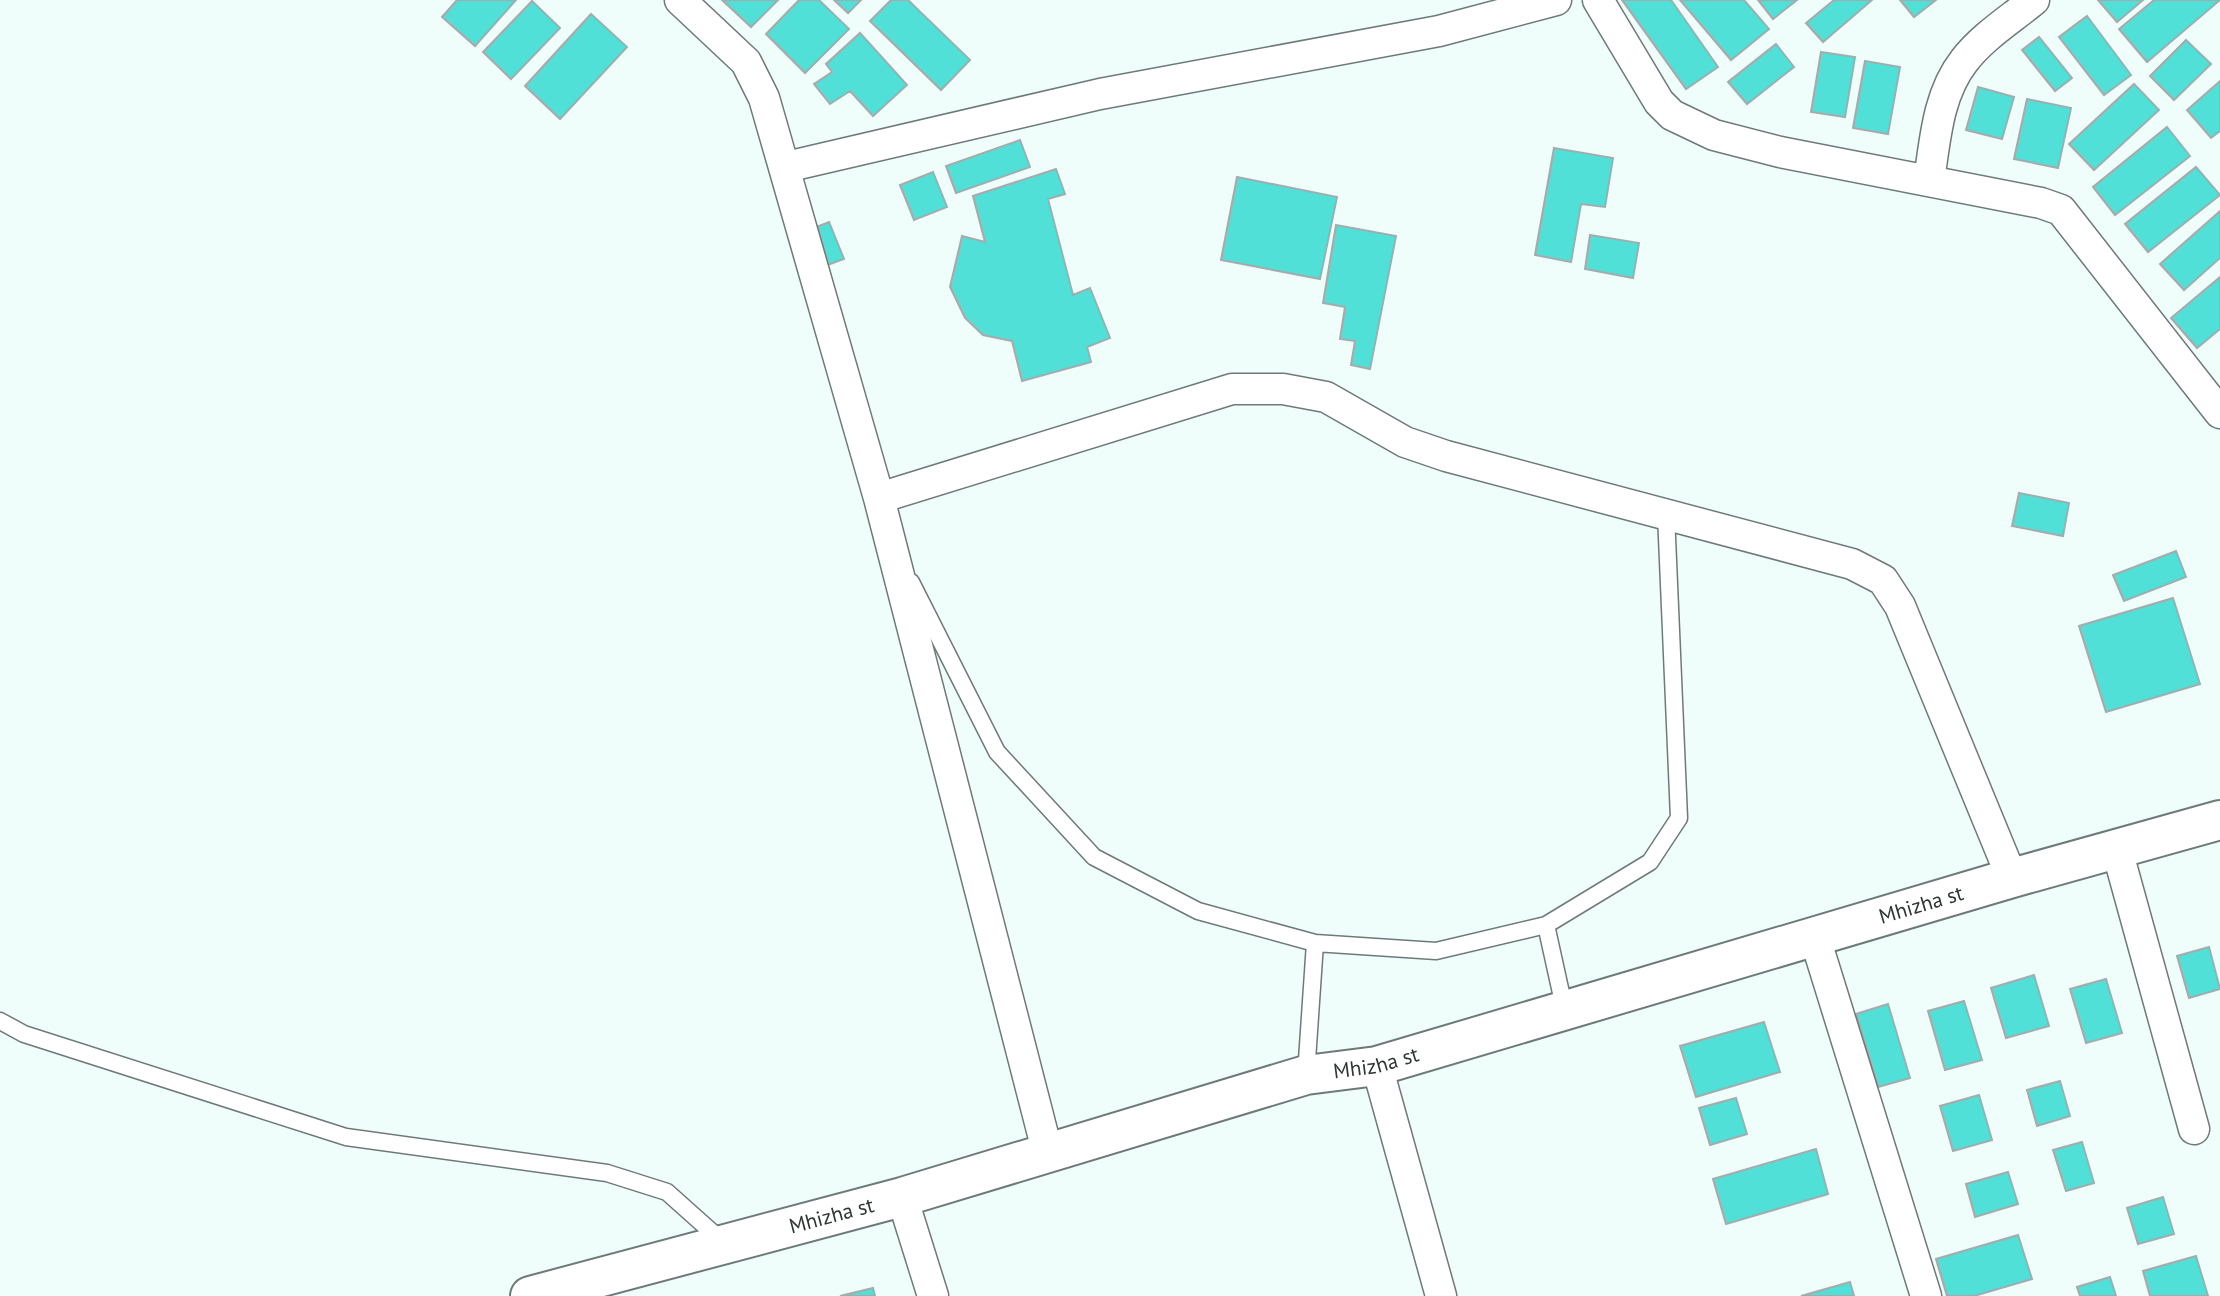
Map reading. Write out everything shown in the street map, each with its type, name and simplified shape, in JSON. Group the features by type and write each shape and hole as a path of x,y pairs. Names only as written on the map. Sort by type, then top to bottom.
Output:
{"street":[{"path":"680,0 746,62 764,97 890,537 1048,1154"},
{"path":"786,167 1100,94 1439,30 1556,0"},
{"path":"1598,0 1659,102 1684,122 1714,135 1780,152 2041,203 2061,210 2220,413"},
{"path":"1929,181 1940,114 1950,83 1975,49 2034,0"},
{"path":"879,498 1232,389 1283,389 1306,392 1345,405 1419,448 1852,564 1882,580 1897,600 2012,878"},
{"name":"Mhizha st","path":"530,1296 618,1284 724,1243 902,1197 1306,1075 1377,1066 2012,878 2220,820"},
{"path":"2117,850 2194,1129"},
{"path":"1815,938 1926,1296"},
{"path":"1377,1066 1441,1296"},
{"path":"902,1197 933,1296"}],"lane":[{"path":"890,537 997,752 1094,857 1198,911 1315,943 1436,951 1546,925 1650,862 1679,818 1666,514"},
{"path":"1546,925 1565,1011"},
{"path":"1306,1075 1315,943"},
{"path":"0,1021 24,1034 346,1137 607,1173 667,1192 724,1243"}],"building":[{"path":"457,0 516,0 475,46 442,17"},
{"path":"722,0 778,0 751,27"},
{"path":"799,0 819,0 849,29 805,73 766,34"},
{"path":"834,0 861,0 848,13"},
{"path":"891,0 908,0 970,60 941,90 870,21"},
{"path":"1622,0 1671,0 1718,67 1686,89"},
{"path":"1680,0 1744,0 1769,29 1731,60"},
{"path":"1758,0 1797,0 1773,19"},
{"path":"1834,0 1872,0 1823,42 1806,23"},
{"path":"1900,0 1936,0 1914,17"},
{"path":"2098,0 2143,0 2117,22"},
{"path":"2154,0 2220,0 2147,62 2119,29"},
{"path":"532,1 560,28 511,79 483,52"},
{"path":"591,14 627,47 560,119 525,86"},
{"path":"2087,16 2131,75 2104,95 2059,37"},
{"path":"860,33 907,85 873,116 850,91 830,104 814,84 832,72 826,64"},
{"path":"2039,37 2072,78 2055,91 2022,50"},
{"path":"2186,40 2211,64 2174,100 2150,76"},
{"path":"1776,44 1794,67 1747,104 1728,82"},
{"path":"1821,52 1855,57 1845,117 1811,112"},
{"path":"1865,61 1900,67 1888,134 1853,128"},
{"path":"2220,81 2220,131 2211,138 2187,110"},
{"path":"2134,84 2159,110 2094,170 2069,144"},
{"path":"1978,87 2014,97 2002,139 1966,130"},
{"path":"2027,99 2071,108 2058,168 2014,159"},
{"path":"2167,127 2190,156 2115,215 2093,187"},
{"path":"1020,140 1030,167 956,193 946,166"},
{"path":"1554,148 1613,158 1605,207 1581,204 1571,262 1535,255"},
{"path":"2196,167 2220,195 2148,252 2125,224"},
{"path":"1056,169 1065,194 1048,199 1073,295 1090,288 1110,338 1087,347 1091,362 1022,381 1012,341 983,335 965,318 950,287 962,236 985,242 973,196"},
{"path":"933,172 947,207 914,220 900,185"},
{"path":"1237,177 1337,197 1320,279 1221,260"},
{"path":"2220,211 2220,258 2184,290 2160,264"},
{"path":"829,222 844,259 825,266 811,229"},
{"path":"1336,225 1396,236 1370,369 1351,365 1355,341 1340,339 1345,307 1323,303"},
{"path":"1590,235 1639,243 1633,278 1585,269"},
{"path":"2220,277 2220,329 2197,348 2171,318"},
{"path":"2019,493 2069,503 2063,536 2012,526"},
{"path":"2176,551 2186,577 2124,601 2113,575"},
{"path":"2173,598 2200,684 2106,712 2079,626"},
{"path":"2209,947 2220,989 2189,998 2177,956"},
{"path":"2034,975 2049,1026 2006,1038 1991,988"},
{"path":"2106,979 2122,1033 2086,1043 2070,989"},
{"path":"1964,1001 1982,1060 1945,1070 1928,1011"},
{"path":"1888,1004 1910,1078 1878,1087 1856,1014"},
{"path":"1764,1022 1780,1072 1696,1097 1680,1046"},
{"path":"2060,1081 2070,1116 2037,1126 2027,1090"},
{"path":"1979,1095 1992,1140 1953,1151 1940,1106"},
{"path":"1736,1098 1747,1134 1710,1145 1699,1108"},
{"path":"2082,1142 2094,1183 2066,1191 2053,1150"},
{"path":"1816,1149 1828,1194 1726,1224 1713,1179"},
{"path":"2008,1172 2018,1204 1975,1217 1966,1184"},
{"path":"2163,1197 2174,1234 2138,1244 2127,1208"},
{"path":"2018,1235 2032,1279 1974,1296 1947,1296 1936,1259"},
{"path":"2196,1256 2208,1296 2150,1296 2143,1271"},
{"path":"2110,1277 2116,1296 2080,1296 2077,1287"},
{"path":"1850,1282 1854,1296 1801,1296"},
{"path":"873,1288 875,1296 840,1296"}]}
